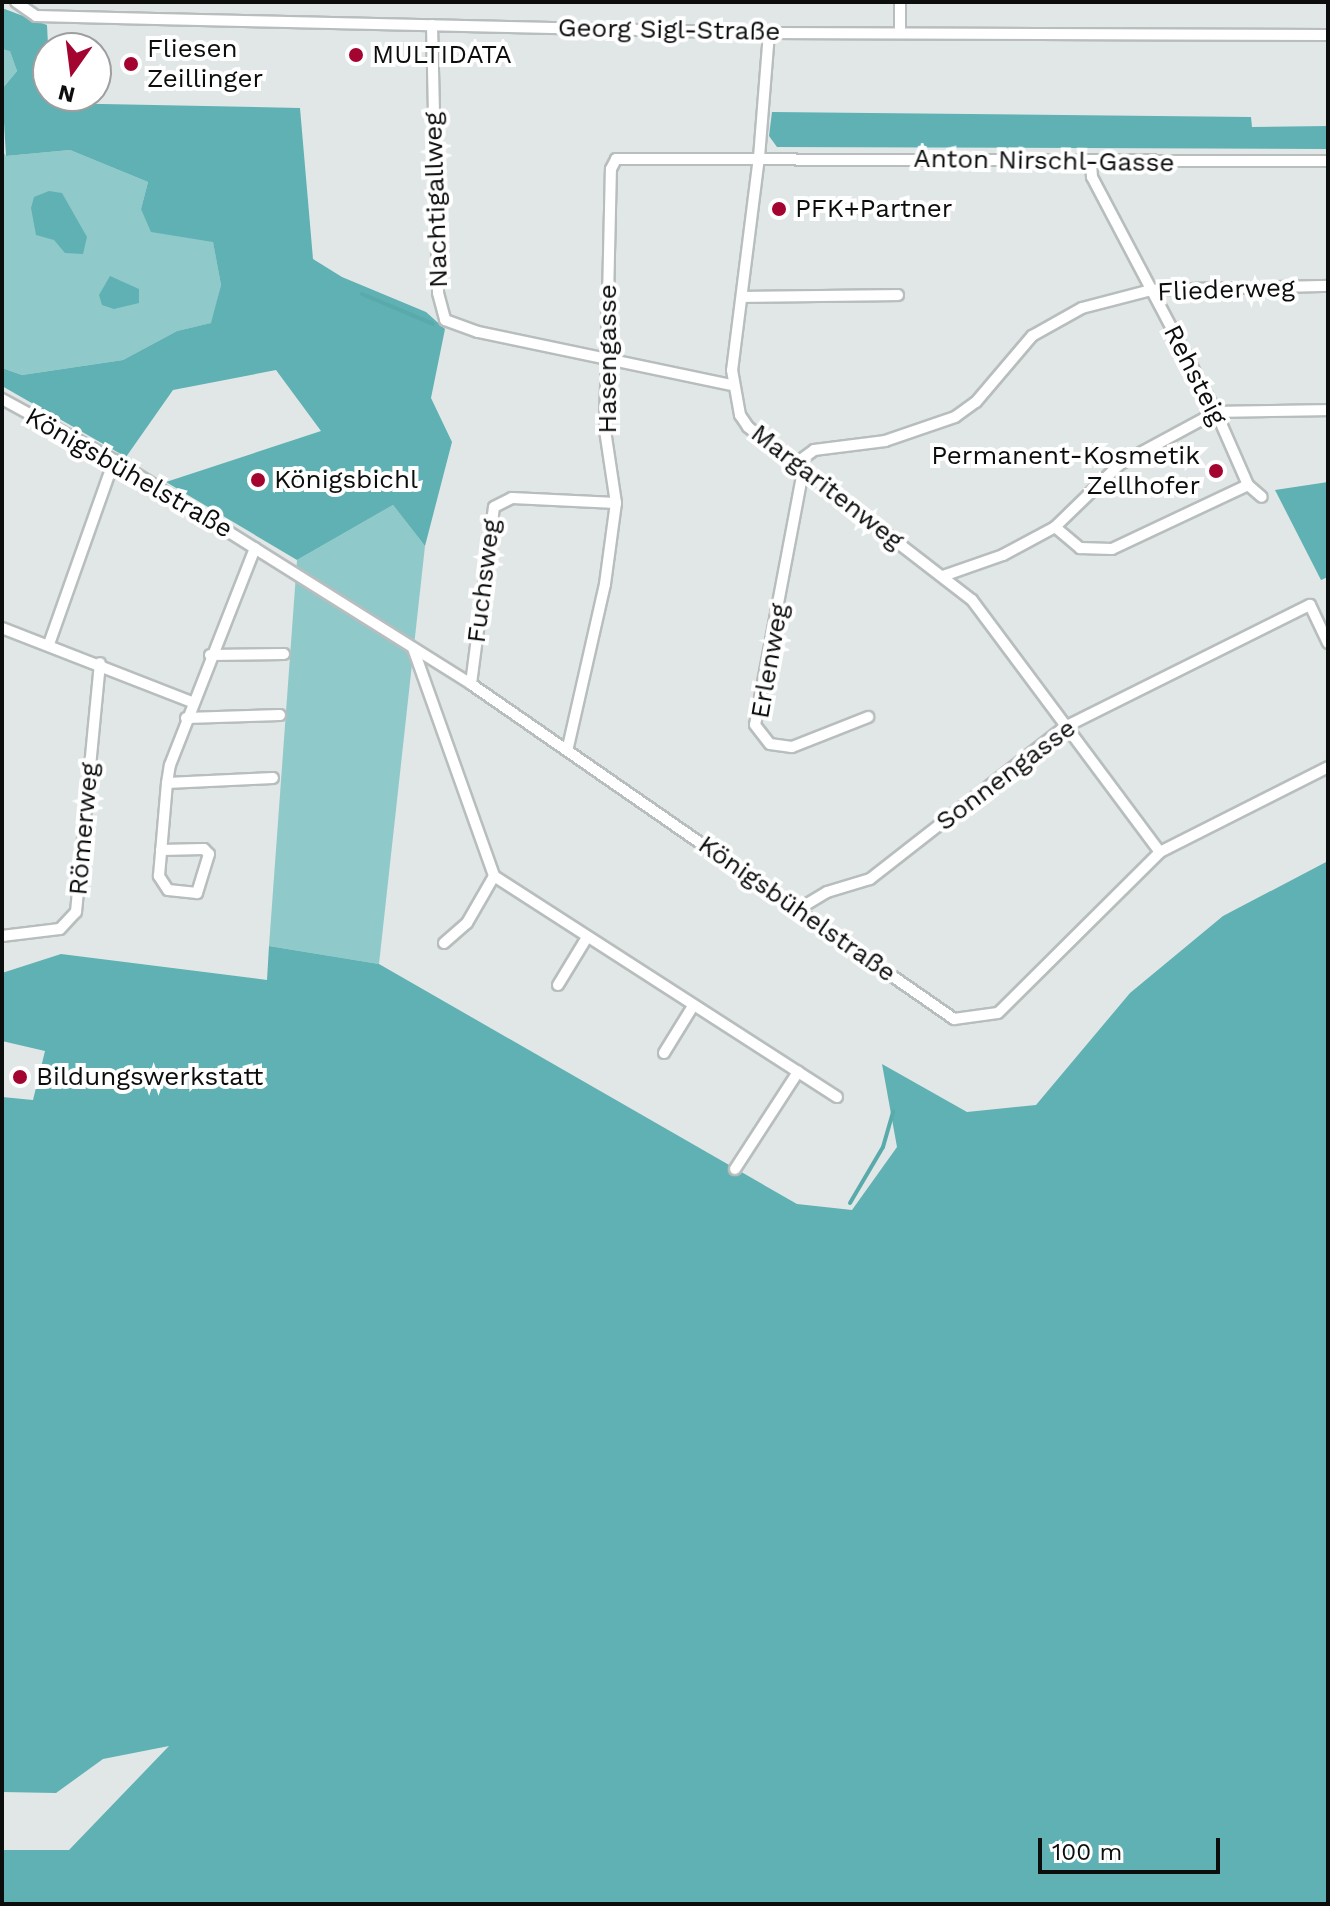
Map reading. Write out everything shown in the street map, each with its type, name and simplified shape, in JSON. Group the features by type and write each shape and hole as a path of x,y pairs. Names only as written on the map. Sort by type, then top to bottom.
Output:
{"street":[{"name":"Georg Sigl-Straße","path":"16,2 36,16 769,33 1328,35"},
{"path":"900,2 900,32"},
{"name":"Nachtigallweg","path":"432,25 440,312 454,326 731,385"},
{"name":"Margaritenweg","path":"769,33 759,157 731,385 748,427 972,600 1063,728 1160,852"},
{"name":"Hasengasse","path":"568,747 605,584 616,503 605,430 611,169 616,159 759,157"},
{"name":"Anton Nirschl-Gasse","path":"759,157 1091,163 1328,161"},
{"name":"Rehsteig","path":"1091,163 1092,177 1216,412 1248,485 1262,497"},
{"name":"Fliederweg","path":"799,468 814,450 885,441 942,424 976,402 1040,330 1082,308 1151,290 1328,286"},
{"path":"742,297 898,295"},
{"name":"Königsbühelstraße","path":"2,399 114,460 568,747 954,1019 998,1013 1160,852 1328,767"},
{"path":"943,576 1003,555 1055,527 1120,464 1216,412 1328,410"},
{"path":"49,644 114,460"},
{"name":"Erlenweg","path":"799,468 755,725 770,744 792,747 868,717"},
{"path":"1055,527 1080,548 1112,549 1248,485"},
{"name":"Fuchsweg","path":"471,684 494,507 512,498 616,503"},
{"name":"Königsbühelstraße","path":"161,850 204,849 209,854 197,893 187,895 162,885 161,850 167,783 186,718 255,548"},
{"name":"Sonnengasse","path":"797,910 827,892 870,879 1063,728 1310,605 1328,643"},
{"path":"2,628 100,663 192,702"},
{"path":"413,648 494,876 586,939 837,1097"},
{"path":"210,655 284,654"},
{"name":"Römerweg","path":"2,936 60,929 76,912 100,663"},
{"path":"186,718 280,715"},
{"path":"167,783 273,778"},
{"path":"444,943 467,923 494,876"},
{"path":"558,985 586,939"},
{"path":"664,1053 693,1006"},
{"path":"735,1169 798,1072"}],"shaded area":[{"path":"2,8 47,25 47,32 32,32 32,112 112,112 112,104 300,108 313,259 342,277 426,312 445,329 431,398 452,442 425,546 393,505 297,560 166,482 321,431 276,370 173,390 126,457 2,386 2,368 22,375 123,360 177,331 211,323 221,285 213,242 151,232 141,209 148,182 70,150 6,156 2,89 17,71 10,51 2,49"},
{"path":"2,49 10,50 17,71 2,89"},
{"path":"772,112 1251,117 1252,127 1328,126 1328,149 777,147 769,136"},
{"path":"2,150 6,156 70,150 148,182 141,209 213,241 221,285 212,323 177,331 123,360 22,375 2,368"},
{"path":"49,191 62,193 87,237 83,254 65,253 54,240 36,235 31,208 34,197"},
{"path":"110,276 139,289 139,303 114,309 102,305 99,295"},
{"path":"1328,482 1328,577 1321,580 1275,490"},
{"path":"393,505 425,546 379,964 269,946 297,560"},
{"path":"1328,861 1328,1904 2,1904 2,1850 69,1850 169,1746 103,1759 56,1793 2,1792 2,1097 33,1100 45,1051 2,1041 2,973 61,954 267,980 269,946 379,964 797,1204 852,1210 897,1147 882,1064 967,1112 1036,1105 1130,993 1223,916"}],"waterway":[{"path":"362,294 433,324"},
{"path":"850,1203 883,1147 893,1111"}],"place":[{"name":"MULTIDATA","path":"356,55"},
{"name":"Fliesen Zeillinger","path":"131,64"},
{"name":"PFK+Partner","path":"779,209"},
{"name":"Permanent-Kosmetik Zellhofer","path":"1216,471"},
{"name":"Königsbichl","path":"258,480"},
{"name":"Bildungswerkstatt","path":"20,1077"}]}
